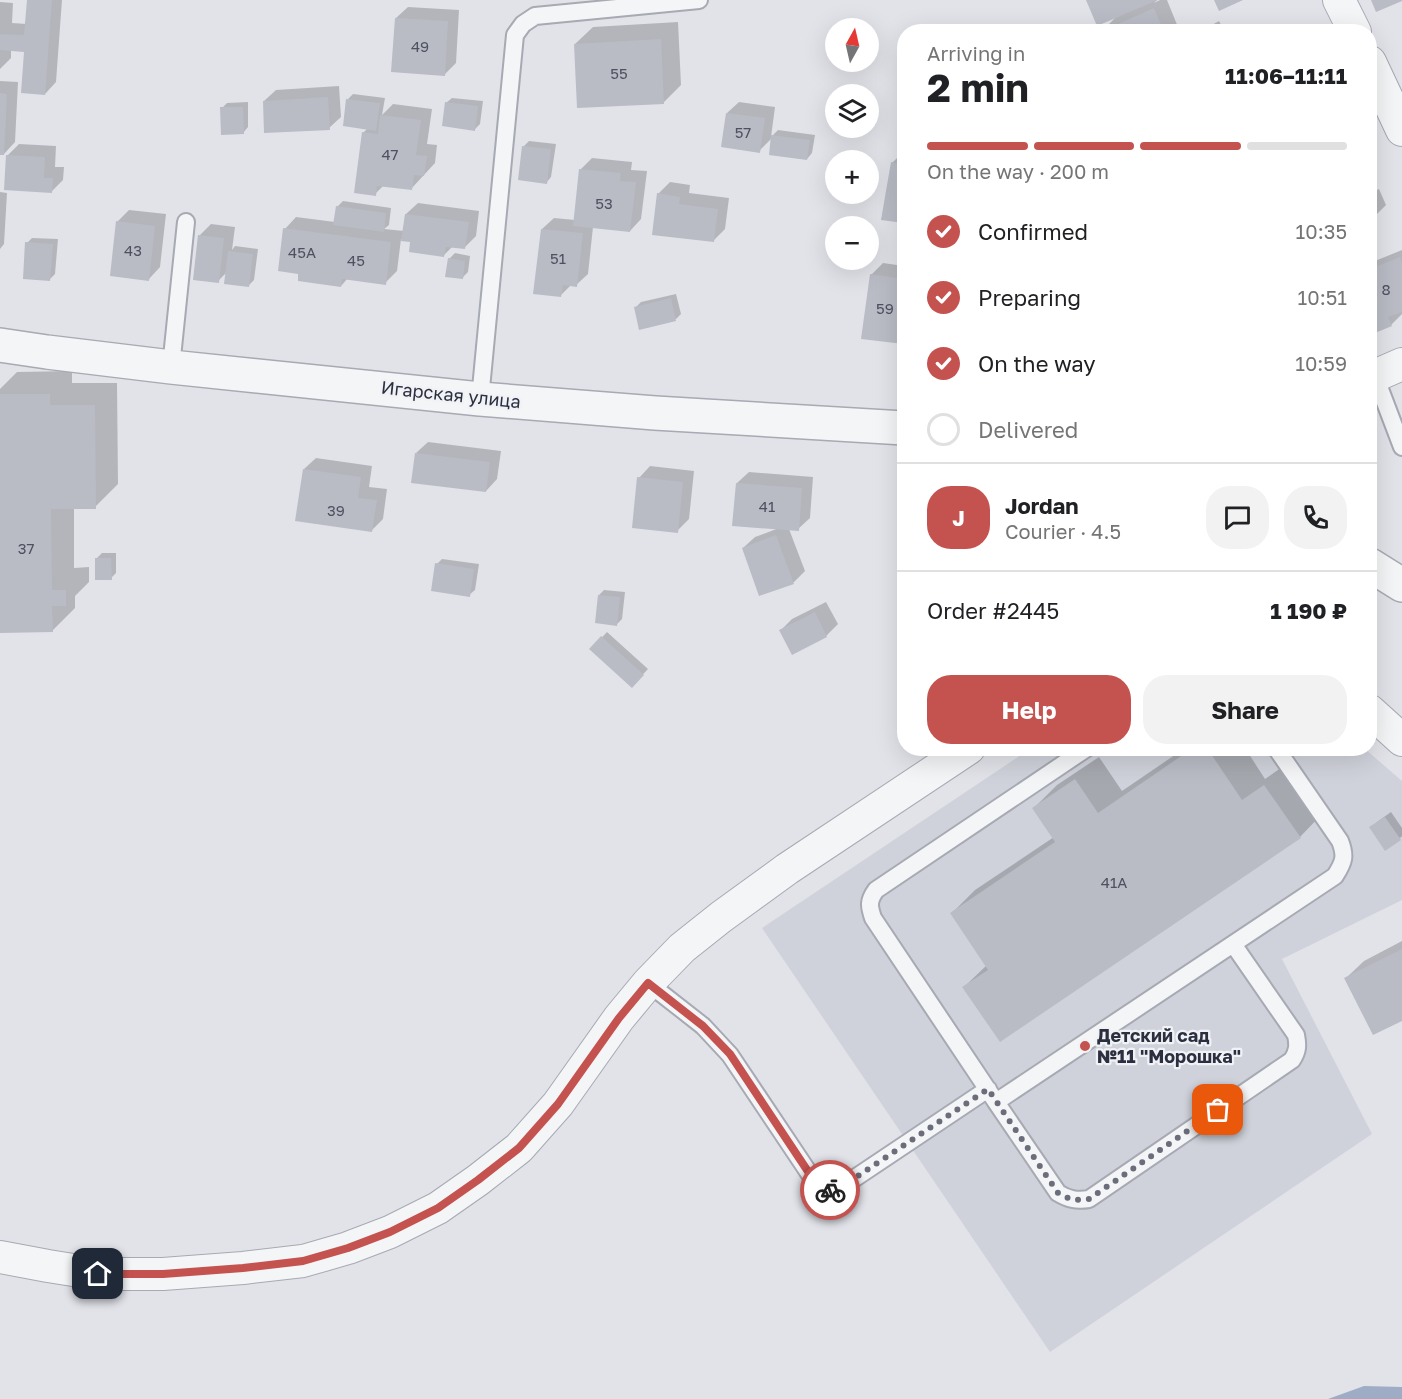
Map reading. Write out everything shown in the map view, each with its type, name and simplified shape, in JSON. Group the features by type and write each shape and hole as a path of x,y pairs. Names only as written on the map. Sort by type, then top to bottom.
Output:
{"street":[{"path":"1339,0 1350,24"},
{"path":"1377,77 1402,130"},
{"name":"Игарская улица","path":"0,345 171,367 480,399 655,413 897,428"},
{"path":"1377,569 1402,585"},
{"path":"1377,717 1402,740"},
{"path":"0,1257 98,1274 163,1274 243,1268 303,1261 348,1248 390,1232 438,1208 519,1148 558,1104 619,1018 648,983 682,948 721,916 787,869 957,756"}],"lane":[{"path":"480,399 515,35 523,24 535,16 699,0"},
{"path":"171,367 186,222"},
{"path":"1382,373 1402,447"},
{"path":"1075,756 876,890 870,898 873,918 1058,1193 1067,1198 1089,1199 1292,1060 1298,1052 1296,1035 1233,944"},
{"path":"648,983 703,1026 730,1054 817,1185 827,1191 843,1186 1233,944 1335,876 1342,865 1345,852 1340,841 1282,756"}],"shaded area":[{"name":"Детский сад №11 \"Морошка\"","path":"1020,756 1373,756 1402,781 1402,900 1282,959 1372,1134 1050,1352 762,928"}],"water":[{"path":"1364,1386 1402,1387 1402,1399 1328,1399"}],"building":[{"path":"27,0 52,0 45,95 21,93 24,52 0,50 0,34 24,35"},
{"path":"1086,0 1158,0 1102,24 1096,24"},
{"path":"1214,0 1243,0 1219,11"},
{"path":"1371,0 1402,0 1402,1 1376,12"},
{"path":"1154,8 1161,24 1118,24"},
{"path":"395,18 448,21 445,76 391,72"},
{"path":"661,39 664,104 577,108 574,44"},
{"path":"0,93 7,94 4,155 0,155"},
{"path":"328,97 330,130 264,133 263,101"},
{"path":"346,99 380,103 376,131 343,126"},
{"path":"445,102 478,106 475,131 442,126"},
{"path":"220,107 243,107 244,134 221,135"},
{"path":"726,113 765,118 760,153 721,147"},
{"path":"380,115 421,120 416,155 427,156 424,176 414,175 412,190 377,186 376,196 354,193 362,132 378,134"},
{"path":"771,135 810,140 807,160 769,155"},
{"path":"522,146 551,149 547,184 518,180"},
{"path":"6,155 45,157 44,178 53,178 52,193 4,190"},
{"path":"891,162 897,163 897,222 881,220"},
{"path":"579,169 621,173 620,181 636,182 630,232 573,226"},
{"path":"657,193 680,197 679,204 718,209 714,242 652,235"},
{"path":"336,206 386,213 384,232 333,225"},
{"path":"405,214 469,222 465,249 446,247 444,257 409,252 410,242 401,241"},
{"path":"116,221 155,226 149,281 110,276"},
{"path":"283,228 391,242 386,285 342,279 341,287 298,281 298,274 278,271"},
{"path":"541,229 583,233 577,287 563,285 561,297 533,294"},
{"path":"198,235 224,238 219,283 193,280"},
{"path":"25,242 53,244 50,281 23,279"},
{"path":"228,251 253,254 249,287 224,284"},
{"path":"1400,257 1402,263 1402,312 1388,317 1392,326 1377,332 1377,266"},
{"path":"448,258 465,261 463,279 445,277"},
{"path":"870,274 897,278 897,343 861,339"},
{"path":"671,298 676,321 639,330 634,307"},
{"path":"0,394 50,394 50,405 95,405 96,509 51,509 52,590 66,590 66,606 52,606 53,632 0,633"},
{"path":"415,453 490,462 486,492 411,483"},
{"path":"303,469 361,477 358,498 377,500 372,532 295,521"},
{"path":"637,477 683,482 678,533 632,528"},
{"path":"736,483 802,488 799,531 732,526"},
{"path":"776,535 794,584 759,596 742,548"},
{"path":"95,558 111,558 112,580 95,580"},
{"path":"435,563 474,569 470,597 431,591"},
{"path":"598,595 620,597 617,626 595,623"},
{"path":"815,612 827,637 792,655 779,630"},
{"path":"601,636 644,675 632,688 589,649"},
{"path":"1181,756 1212,756 1242,800 1264,785 1301,838 1000,1042 962,987 988,970 950,913 1055,842 1032,808 1075,779 1098,813"},
{"path":"1385,817 1401,840 1385,851 1369,827"},
{"path":"1402,949 1402,1021 1373,1035 1344,978"}],"way so far":[{"path":"830,1190 843,1186 988,1089 1058,1193 1067,1198 1079,1200 1089,1199 1218,1110"}],"place":[{"name":"Детский сад №11 \"Морошка\"","path":"1085,1046"}],"route":[{"path":"98,1274 163,1274 303,1261 348,1248 390,1232 438,1208 519,1148 558,1104 619,1018 648,983 703,1026 730,1054 817,1185 827,1191 830,1190"}]}
